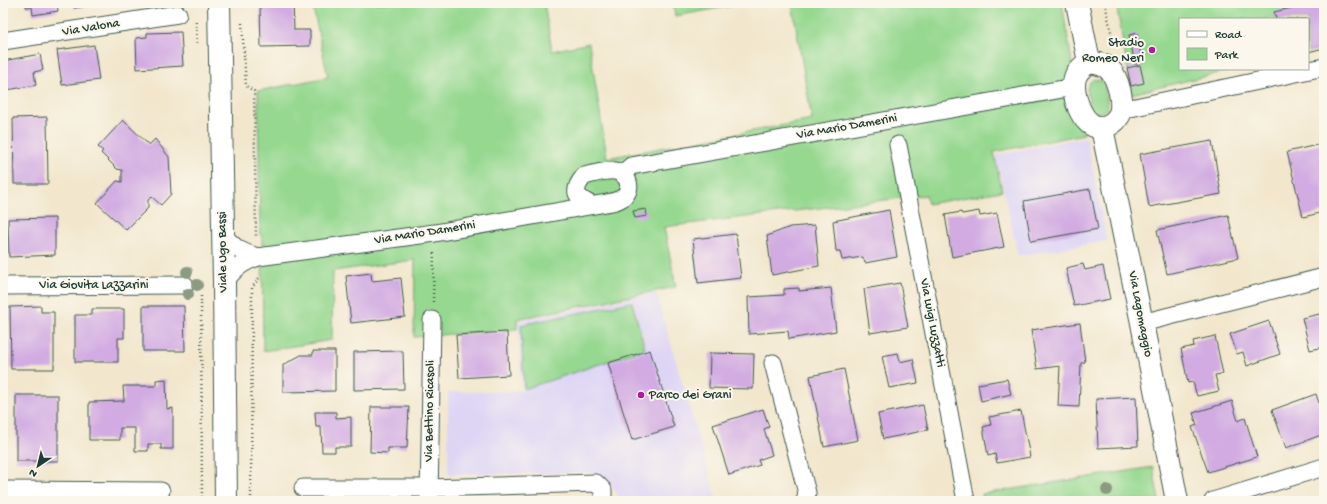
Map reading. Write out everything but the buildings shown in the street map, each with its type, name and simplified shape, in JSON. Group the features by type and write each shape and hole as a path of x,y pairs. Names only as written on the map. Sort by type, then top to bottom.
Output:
{"street":[{"name":"Viale Ugo Bassi","path":"219,3 226,501"},
{"path":"1078,3 1089,62"},
{"name":"Via Valona","path":"3,41 178,14"},
{"path":"1089,62 1099,64 1109,69 1115,77 1119,88 1121,110 1119,117 1112,124 1102,128 1092,125 1082,115 1076,102 1074,87 1076,75 1082,67 1089,62"},
{"path":"1121,110 1324,67"},
{"name":"Via Mario Damerini","path":"224,282 235,269 245,262 258,257 435,233 612,202 623,198 627,192 629,186 627,180 622,174 631,166 1074,87"},
{"name":"Via Lagomaggio","path":"1102,128 1177,501"},
{"name":"Via Luigi Luzzatti","path":"898,145 966,501"},
{"path":"592,205 580,199 577,194 577,184 584,176 614,171 622,174"},
{"name":"Via Mario Damerini","path":"223,235 234,247 245,253 258,257"},
{"path":"1142,323 1324,277"},
{"name":"Via Giovita Lazzarini","path":"3,286 185,284"},
{"name":"Via Bettino Ricasoli","path":"428,494 432,320"},
{"path":"773,363 808,493 805,501"},
{"path":"1213,501 1324,467"},
{"path":"303,488 428,494 596,483 603,490 603,501"},
{"path":"3,490 161,490"}],"path":[{"path":"1105,3 1115,53 1115,77"},
{"path":"242,18 246,86 254,92 256,237"},
{"path":"196,19 197,51"},
{"path":"432,320 435,233"},
{"path":"251,501 252,288 260,277"},
{"path":"201,292 202,501"}],"shaded area":[{"path":"1086,137 1107,241 1018,256 996,155"},
{"path":"656,293 717,501 621,501 610,483 591,473 448,474 448,392 522,391 518,321"}],"green space":[{"path":"312,3 544,3 552,51 589,43 607,158 812,120 792,3 1062,3 1084,134 994,152 1002,191 928,204 926,195 664,227 676,287 517,319 517,329 414,337 415,260 333,271 332,340 263,351 262,235 260,234 258,91 328,77"},
{"path":"673,3 750,3 675,16"},
{"name":"Stadio Romeo Neri","path":"1116,3 1324,3 1324,48 1309,52 1309,18 1179,18 1179,70 1231,70 1132,94"},
{"path":"1094,79 1101,81 1104,84 1108,106 1107,109 1101,113 1094,112 1090,107 1087,88 1090,82"},
{"path":"632,302 645,349 524,389 521,325"},
{"path":"1153,467 1159,501 984,501 982,494"}],"place":[{"name":"Stadio Romeo Neri","path":"1152,50"},
{"name":"Parco dei Grani","path":"641,395"}]}
